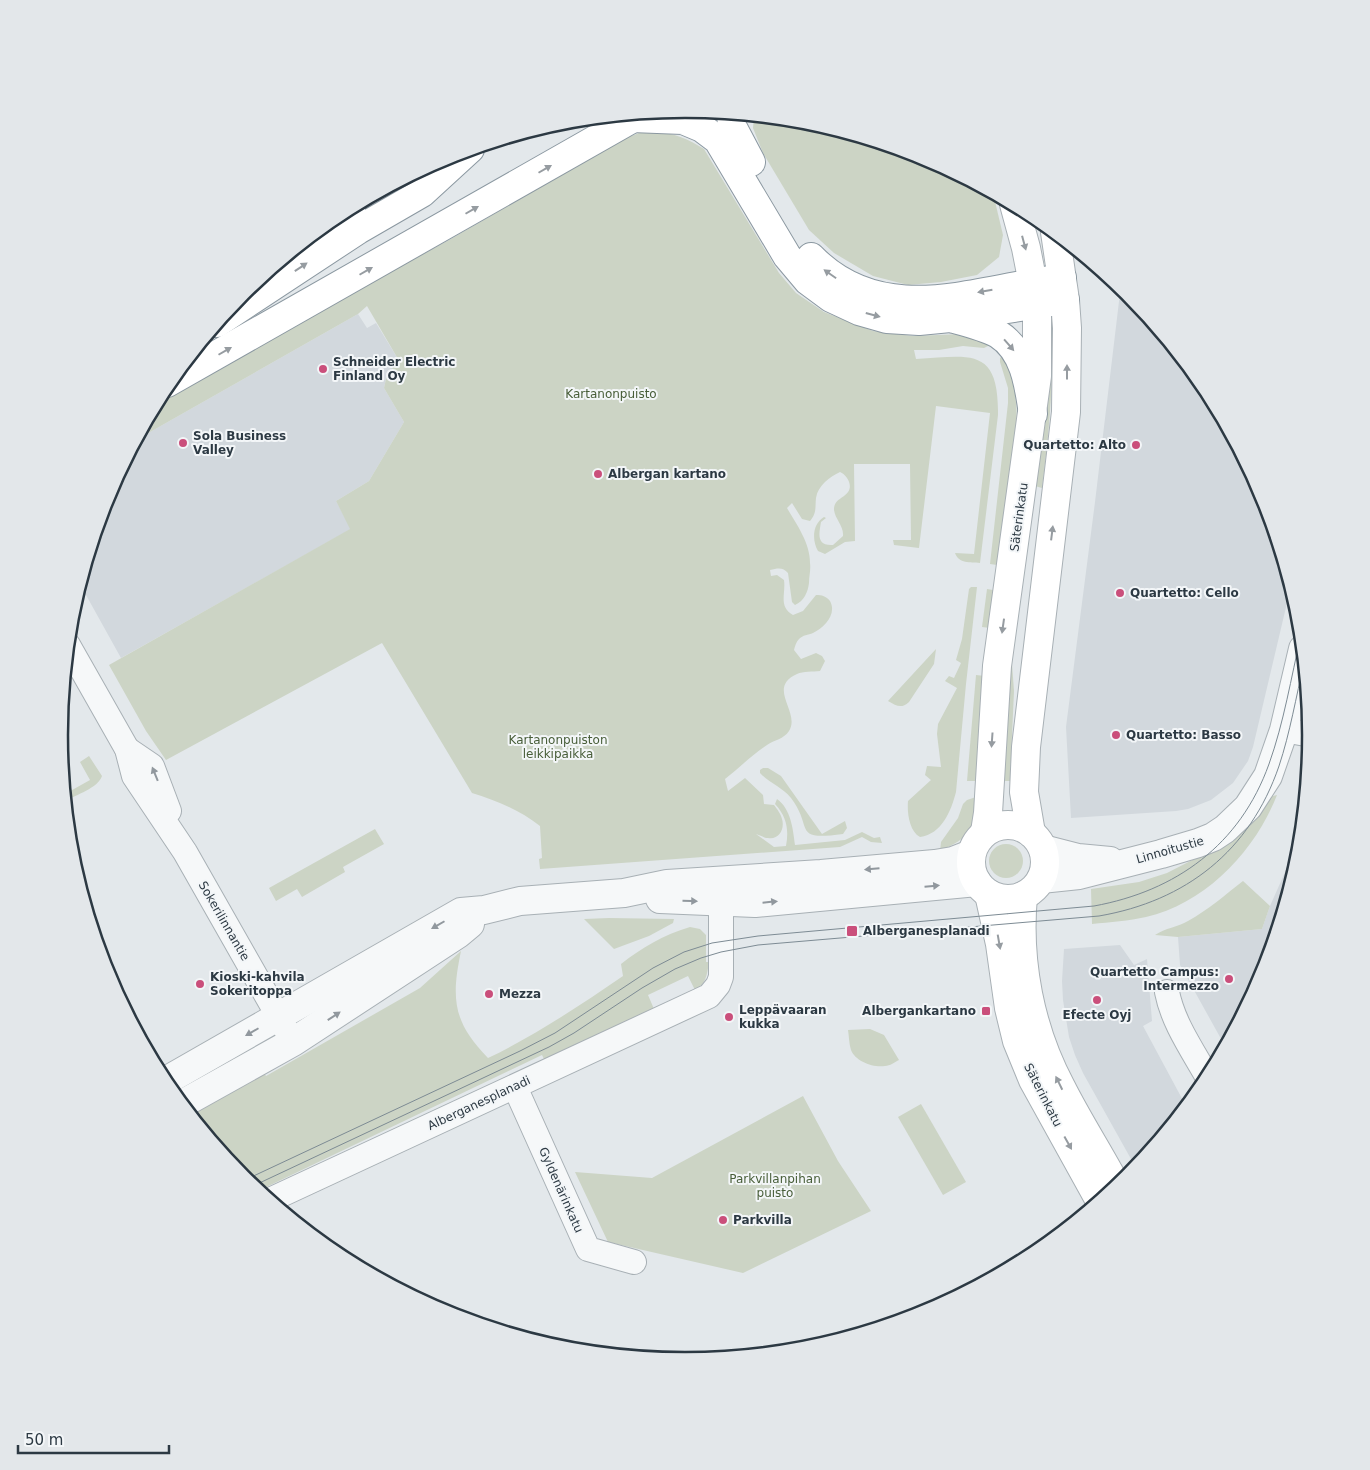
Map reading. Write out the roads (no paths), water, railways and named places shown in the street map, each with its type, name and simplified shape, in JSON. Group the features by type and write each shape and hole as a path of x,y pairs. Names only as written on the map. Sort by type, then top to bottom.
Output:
{"main road":[{"path":"666,118 683,120 702,128 718,140 787,256 808,281 831,298 859,311 887,319 919,321 950,318 1035,293"},
{"path":"732,120 738,140 783,222 804,251 826,272 853,289 882,298 910,301 1035,293 1063,289"},
{"path":"186,373 629,121"},
{"path":"238,309 358,230 445,167"},
{"path":"341,223 418,186 441,168"},
{"name":"Säterinkatu","path":"978,843 988,813 997,666 1033,414 1037,372 1035,293 1016,215"},
{"path":"1037,841 1025,829 1009,824 1000,825 978,843 972,869 983,888 1006,899 1032,887 1045,864 1024,792 1026,748 1066,412 1067,328 1056,242"},
{"path":"950,318 983,328 999,335 1006,341 1016,353 1025,369 1033,414"},
{"name":"Säterinkatu","path":"1032,887 1020,920 1030,1008 1042,1047 1060,1087 1113,1180"},
{"name":"Säterinkatu","path":"983,888 1000,944 1009,1008 1017,1041 1033,1080 1097,1195"}],"street":[{"name":"Sokerilinnantie","path":"73,654 127,749 152,766 185,852 293,1042"},
{"name":"Linnoitustie","path":"1032,887 1198,843 1225,828 1248,808 1268,776 1284,730 1298,668"},
{"path":"1284,730 1302,733"},
{"name":"Linnoitustie","path":"1037,841 1078,858 1092,858 1122,863"},
{"path":"721,891 821,874 953,861 978,843"},
{"path":"172,1078 461,912 484,910 520,901 624,893 667,884 721,891 755,903 983,888"},
{"name":"Alberganesplanadi","path":"276,1197 709,996 718,985 721,977 721,891"},
{"path":"188,1101 293,1042 458,934 484,910"},
{"path":"1167,992 1174,1017 1203,1070"},
{"name":"Gyldenärinkatu","path":"515,1087 588,1249 634,1262"}],"tram line":[{"path":"253,1176 555,1033 653,968 684,952 712,943 758,936 1094,906 1124,899 1152,889 1178,876 1223,841 1257,793 1279,732 1297,654"},
{"path":"260,1183 549,1047 574,1033 642,988 675,969 701,958 758,945 1099,916 1131,909 1160,898 1187,884 1211,867 1232,847 1251,823 1267,796 1279,766 1300,683"}],"place":[{"name":"Schneider Electric Finland Oy","path":"323,369"},
{"name":"Sola Business Valley","path":"183,443"},
{"name":"Quartetto: Alto","path":"1136,445"},
{"name":"Albergan kartano","path":"598,474"},
{"name":"Quartetto: Cello","path":"1120,593"},
{"name":"Quartetto: Basso","path":"1116,735"},
{"name":"Alberganesplanadi","path":"852,931"},
{"name":"Quartetto Campus: Intermezzo","path":"1229,979"},
{"name":"Kioski-kahvila Sokeritoppa","path":"200,984"},
{"name":"Mezza","path":"489,994"},
{"name":"Efecte Oyj","path":"1097,1000"},
{"name":"Albergankartano","path":"986,1011"},
{"name":"Leppävaaran kukka","path":"729,1017"},
{"name":"Parkvilla","path":"723,1220"}],"park label":[{"name":"Kartanonpuisto","path":"611,394"},
{"name":"Kartanonpuiston leikkipaikka","path":"558,747"},
{"name":"Parkvillanpihan puisto","path":"775,1186"}]}
